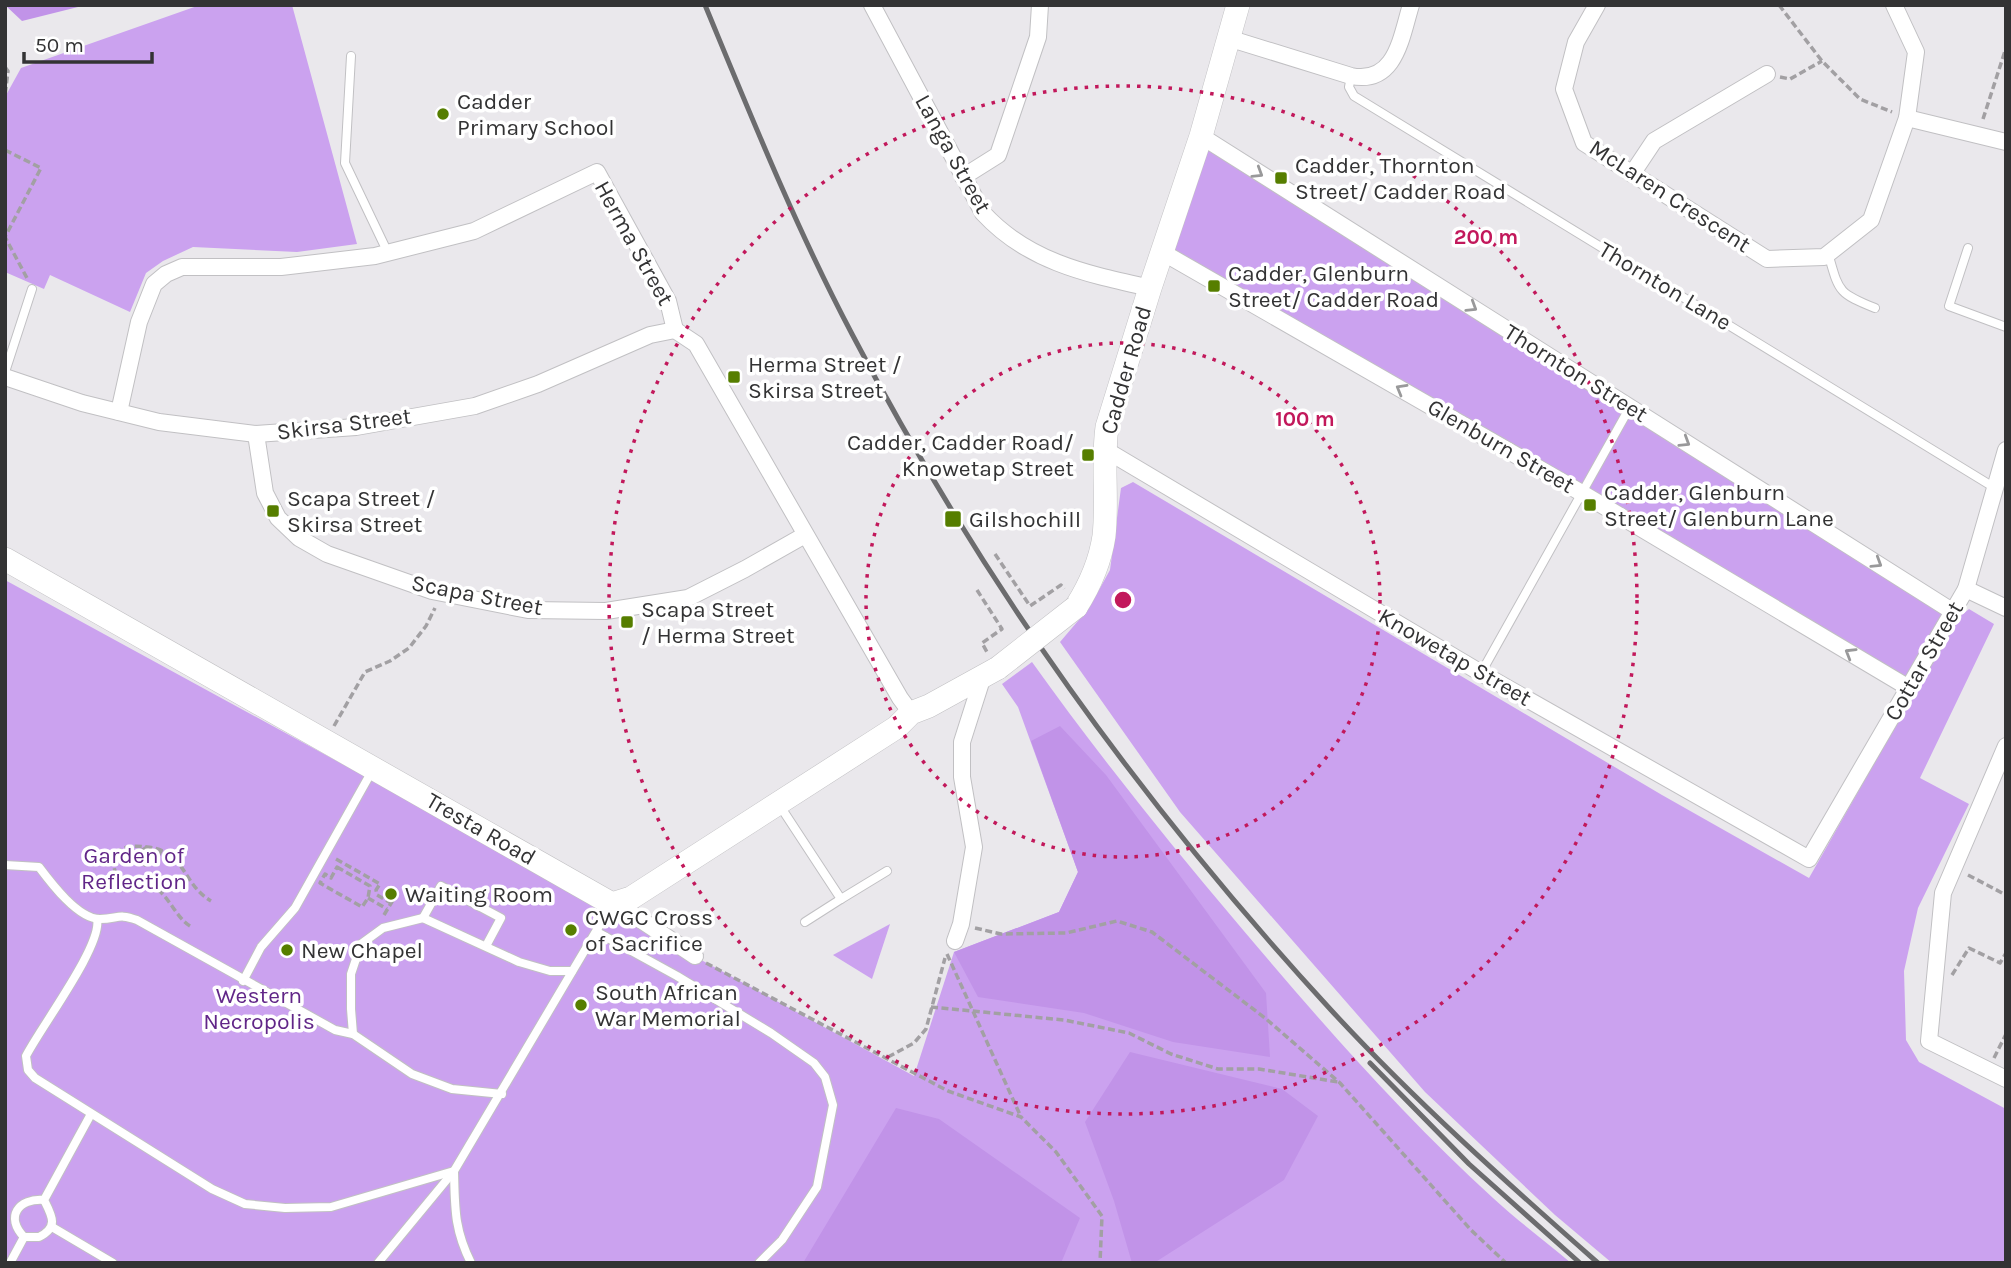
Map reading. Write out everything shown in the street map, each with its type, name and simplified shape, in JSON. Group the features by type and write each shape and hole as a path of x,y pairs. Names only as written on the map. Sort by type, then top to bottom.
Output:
{"street":[{"name":"Langa Street","path":"872,5 983,213 999,230 1026,249 1078,272 1150,288"},
{"path":"963,177 998,155 1038,37 1040,5"},
{"name":"Cadder Road","path":"991,672 1076,607 1090,585 1104,535 1104,449 1107,427 1200,136 1238,5"},
{"path":"1228,38 1351,76 1373,76 1391,63 1411,5"},
{"name":"McLaren Crescent","path":"1597,5 1576,42 1564,89 1584,143 1767,259 1824,257 1871,220 1907,118 1916,52 1894,5"},
{"path":"1632,174 1654,141 1767,74"},
{"path":"1907,118 2006,142"},
{"name":"Thornton Street","path":"1200,136 1952,611"},
{"name":"Herma Street","path":"119,412 139,322 154,284 166,274 181,267 281,267 388,253 474,231 597,172 668,301 675,330 695,344 900,698 911,712"},
{"name":"Glenburn Street","path":"1162,252 1580,492 1909,688"},
{"name":"Skirsa Street","path":"5,375 82,403 159,422 256,434 356,426 475,406 538,384 650,335 675,330"},
{"name":"Scapa Street","path":"256,434 265,493 278,518 299,538 327,555 442,593 528,610 606,611 688,598 805,535"},
{"name":"Knowetap Street","path":"1104,449 1481,673 1809,859"},
{"name":"Cottar Street","path":"1809,859 1966,589 2006,450"},
{"name":"Tresta Road","path":"5,559 615,904"},
{"path":"1966,589 2006,608"},
{"path":"615,904 631,898 897,727 911,712 929,706 991,672"},
{"path":"955,941 961,924 974,847 962,777 962,742 991,672"},
{"path":"2006,746 1943,893 1929,1041 2006,1079"},
{"path":"615,904 695,956"}],"lane":[{"path":"351,56 345,163 388,253"},
{"name":"Thornton Lane","path":"1351,76 1349,87 1354,96 1995,488"},
{"path":"1968,248 1949,306 2006,327"},
{"path":"1828,253 1838,286 1847,297 1875,308"},
{"path":"5,375 33,289"},
{"path":"1481,673 1630,407"},
{"path":"243,981 261,947 295,908 373,768"},
{"path":"778,803 841,900"},
{"path":"5,865 39,867 76,908 97,919 123,915 137,920 335,1030 353,1034 412,1074 452,1089 502,1094"},
{"path":"804,922 887,871"},
{"path":"424,918 441,886 500,918 486,946"},
{"path":"379,1263 454,1171 502,1094 572,971 615,904"},
{"path":"353,1034 351,974 361,944 383,928 424,918 529,965 550,971 572,971"},
{"path":"97,919 99,926 91,948 26,1056 29,1070 35,1078 212,1189 245,1204 285,1208 331,1207 454,1171"},
{"path":"597,932 771,1032 814,1063 825,1077 833,1105 817,1187 782,1240 759,1263"},
{"path":"44,1200 90,1114"},
{"path":"454,1171 460,1241 471,1263"},
{"path":"24,1237 15,1223 19,1207 30,1200 44,1200"},
{"path":"24,1237 40,1237 52,1227 54,1219 44,1200"},
{"path":"52,1227 113,1263"},
{"path":"10,1263 24,1237"}],"path":[{"path":"1779,5 1822,61 1860,99 1907,118"},
{"path":"1978,136 2006,48"},
{"path":"1767,74 1790,79 1822,61"},
{"path":"5,67 8,71 5,96"},
{"path":"5,150 41,168 5,237 33,289"},
{"path":"995,554 1030,607 1061,585"},
{"path":"976,590 1002,629 982,643"},
{"path":"326,741 365,672 390,661 409,648 426,626 442,593"},
{"path":"190,926 158,890 150,885 120,880 115,873 114,863 120,850 135,846 162,849 181,865 197,891 211,901"},
{"path":"147,847 138,859 145,865 156,860 162,849"},
{"path":"329,863 333,857 380,884 376,890 377,895 391,903"},
{"path":"337,867 353,876 370,886 368,898 362,907 320,883 325,872 331,878 337,867"},
{"path":"1953,868 2006,895"},
{"path":"353,876 356,870"},
{"path":"368,898 387,909"},
{"path":"961,924 1001,934 1066,933 1117,921 1152,932 1265,1018 1340,1083 1471,1230 1506,1263"},
{"path":"887,1057 914,1043 926,1029 946,956 955,941"},
{"path":"1951,978 1969,948 2006,966"},
{"path":"2000,963 2006,953"},
{"path":"695,956 948,1091 1021,1117"},
{"path":"946,956 1021,1117 1056,1152 1102,1216 1100,1263"},
{"path":"931,1007 1064,1020 1129,1033 1171,1054 1218,1069 1259,1069 1340,1083"},
{"path":"1988,1071 2006,1034"}],"green space":[{"path":"200,5 292,5 357,244 297,252 193,247 163,261 146,273 130,312 50,275 44,289 5,272 5,97 21,68"},
{"path":"1201,142 1627,407 1580,490 1166,252"},
{"path":"1630,408 1957,619 1969,609 1994,624 1920,778 1969,804 1918,908 1904,971 1906,1040 1919,1062 2006,1109 2006,1263 1612,1263 1555,1215 1425,1092 1180,812 1060,642 1089,608 1110,570 1121,488 1133,482 1662,795 1809,878 1917,688 1582,491"},
{"name":"Western Necropolis","path":"5,580 914,1076 954,952 1059,912 1078,872 1018,707 1002,684 1032,662 1158,828 1330,1030 1459,1166 1571,1263 5,1263"},
{"path":"890,924 872,979 833,955"}],"shaded area":[{"path":"5,5 86,5 22,21"},
{"path":"1060,726 1106,775 1266,993 1270,1057 1173,1042 1084,1013 978,997 954,952 1059,912 1078,872 1031,741"},
{"path":"1130,1052 1282,1089 1318,1116 1284,1180 1154,1263 1132,1263 1114,1201 1085,1122"},
{"path":"896,1108 939,1119 1080,1218 1061,1263 803,1263"}],"railway":[{"path":"705,5 793,213 852,334 955,514 1069,688 1195,853 1331,1010 1428,1108 1598,1263"},
{"path":"1370,1063 1469,1164 1580,1263"}],"place":[{"name":"Cadder Primary School","path":"443,114"},
{"name":"Cadder, Thornton Street/ Cadder Road","path":"1281,178"},
{"name":"Cadder, Glenburn Street/ Cadder Road","path":"1214,286"},
{"name":"Herma Street / Skirsa Street","path":"734,377"},
{"name":"Cadder, Cadder Road/ Knowetap Street","path":"1088,455"},
{"name":"Cadder, Glenburn Street/ Glenburn Lane","path":"1590,505"},
{"name":"Scapa Street / Skirsa Street","path":"273,511"},
{"name":"Gilshochill","path":"953,519"},
{"name":"Scapa Street / Herma Street","path":"627,622"},
{"name":"Waiting Room","path":"391,894"},
{"name":"CWGC Cross of Sacrifice","path":"571,930"},
{"name":"New Chapel","path":"287,950"},
{"name":"South African War Memorial","path":"581,1005"}],"park label":[{"name":"Garden of Reflection","path":"134,868"}]}
